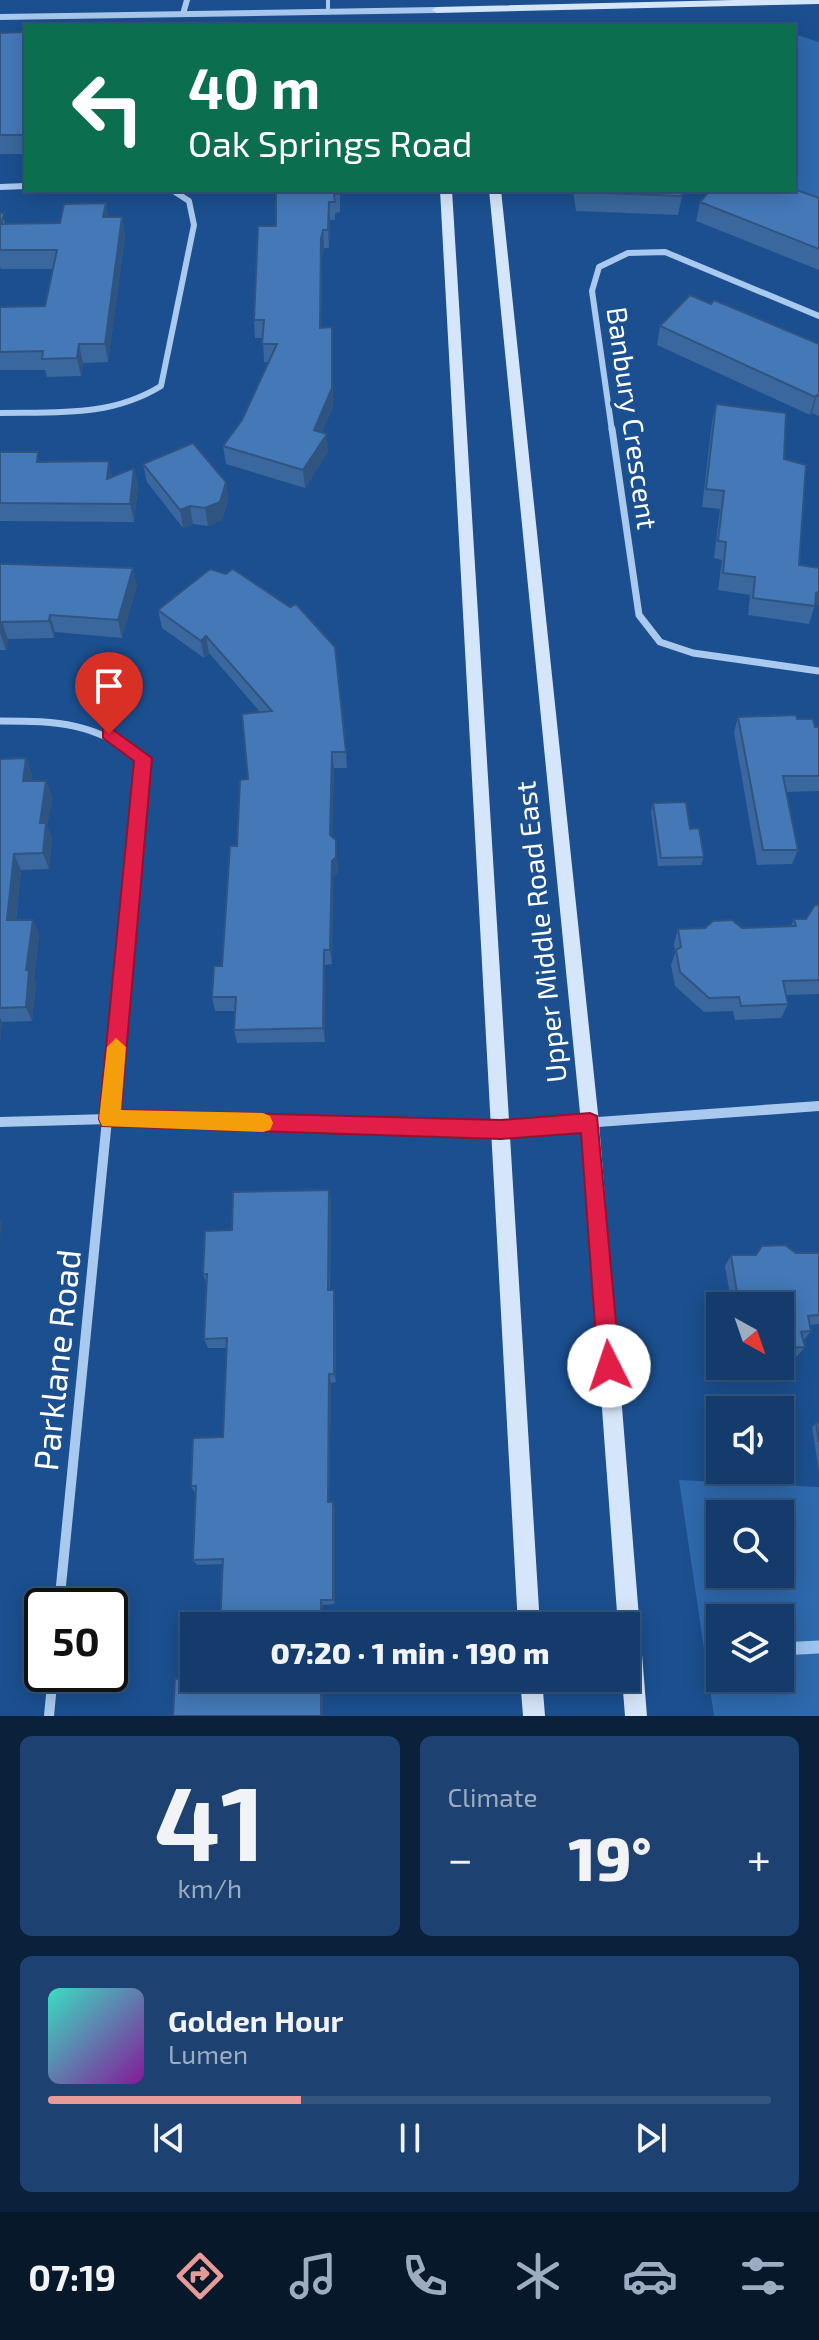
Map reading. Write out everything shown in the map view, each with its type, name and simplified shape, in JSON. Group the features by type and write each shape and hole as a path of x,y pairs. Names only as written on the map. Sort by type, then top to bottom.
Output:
{"main road":[{"path":"436,5 819,1"},
{"name":"Upper Middle Road East","path":"446,192 528,1612"},
{"name":"Upper Middle Road East","path":"495,192 590,1123 636,1716"},
{"path":"532,1692 534,1716"}],"street":[{"path":"183,14 187,0"},
{"path":"0,17 328,12 436,5"},
{"path":"0,187 24,186"},
{"path":"0,413 109,410 142,400 161,386 194,225 189,201 175,192"},
{"name":"Banbury Crescent","path":"819,316 665,252 628,253 599,267 592,291 639,615 660,642 693,653 819,671"},
{"name":"Parklane Road","path":"0,721 75,721 109,734 143,758 110,1119 61,1588"},
{"path":"0,1122 110,1119 501,1129 819,1106"},
{"path":"49,1716 51,1692"}],"lane":[{"path":"328,0 328,12"}],"shaded area":[{"path":"796,35 819,42 819,203 796,191"},
{"path":"679,1480 706,1481 706,1484 819,1487 819,1716 714,1716 710,1692 794,1692 794,1604 706,1604 706,1662"}],"building":[{"path":"24,32 24,135 0,135 0,33"},
{"path":"796,190 819,198 819,249 700,202 708,192"},
{"path":"276,192 340,192 334,194 335,202 329,202 328,230 323,230 321,239 320,328 332,327 332,388 314,430 327,434 303,470 223,446 242,420 277,344 262,344 264,320 254,320 258,226 276,226"},
{"path":"578,192 681,192 682,196"},
{"path":"106,203 103,217 122,217 105,344 79,344 77,358 42,359 43,351 0,352 0,307 45,306 57,250 0,250 0,213 4,213 1,224 60,223 64,204"},
{"path":"690,295 711,304 714,300 819,344 819,396 815,397 660,326"},
{"path":"716,404 786,413 784,459 806,465 799,565 819,568 819,591 815,606 753,598 755,577 723,573 726,542 718,541 724,491 706,489"},
{"path":"193,443 226,482 220,502 205,508 190,506 180,510 143,464"},
{"path":"0,452 38,452 37,462 109,461 107,479 134,468 130,504 0,503"},
{"path":"0,564 133,568 118,620 50,615 49,621 2,622 0,633"},
{"path":"210,569 226,574 233,569 290,607 296,604 335,647 346,752 332,752 330,835 336,840 336,857 332,861 330,950 324,950 323,1028 234,1030 236,997 212,997 214,966 222,966 230,846 237,846 240,780 248,779 242,714 272,711 206,636 201,641 158,610"},
{"path":"796,715 797,719 813,719 815,727 819,727 819,776 783,776 798,850 763,850 738,717"},
{"path":"26,758 23,781 46,781 40,823 46,823 43,853 14,854 7,920 33,920 26,970 29,970 26,1007 0,1008 0,759"},
{"path":"686,802 690,829 699,828 704,857 661,858 653,803"},
{"path":"815,905 819,905 819,980 783,981 788,1004 741,1006 739,997 709,998 680,972 676,950 681,947 678,929 705,928 713,921 732,920 742,928 796,926 794,919 806,919"},
{"path":"329,1190 328,1290 334,1290 334,1374 329,1374 328,1502 333,1502 333,1600 321,1600 321,1612 221,1612 223,1559 193,1560 196,1486 191,1486 193,1438 223,1437 227,1338 204,1339 205,1231 232,1230 233,1192"},
{"path":"785,1245 796,1253 819,1253 819,1315 808,1316 811,1331 801,1332 805,1347 794,1347 794,1292 737,1292 731,1255 756,1255 762,1246"},
{"path":"175,1679 180,1679 180,1692 321,1692 321,1716 173,1716"}],"waterway":[{"path":"794,1648 819,1647"}],"slow traffic":[{"path":"116,1047 110,1119 263,1123"}],"route":[{"path":"109,734 143,758 110,1119 501,1129 590,1123 609,1366"}]}
